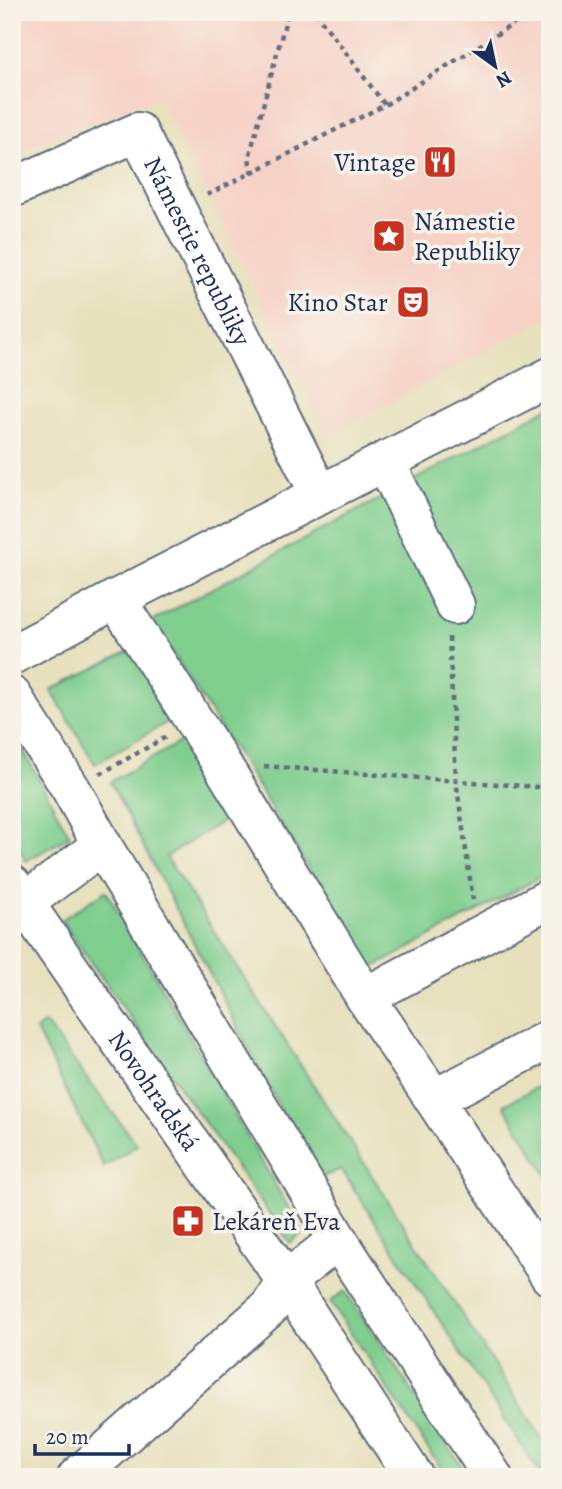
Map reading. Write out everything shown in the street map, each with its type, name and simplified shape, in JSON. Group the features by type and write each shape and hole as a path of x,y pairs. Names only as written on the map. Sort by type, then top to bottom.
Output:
{"street":[{"name":"Námestie republiky","path":"12,188 138,132 320,495"},
{"path":"12,655 550,377"},
{"path":"385,461 455,605"},
{"path":"116,599 365,997 550,1276"},
{"path":"12,696 71,789 338,1240 493,1477"},
{"name":"Novohradská","path":"102,845 16,900 286,1280 414,1477"},
{"path":"365,997 550,898"},
{"path":"434,1099 550,1039"},
{"path":"77,1477 270,1307 286,1280 338,1240"}],"path":[{"path":"252,174 249,158 288,12"},
{"path":"315,12 385,105"},
{"path":"203,197 385,105 491,37 530,15 544,12"},
{"path":"455,605 448,627 456,780 465,856 479,936"},
{"path":"71,789 194,722"},
{"path":"221,763 550,788"}],"shaded area":[{"name":"Námestie Republiky","path":"12,12 550,12 550,318 328,435 159,97 12,153"}],"green space":[{"path":"550,407 550,872 371,969 152,621"},
{"path":"135,648 176,717 95,764 51,690"},
{"path":"12,730 70,836 26,861 12,836"},
{"path":"189,737 237,812 166,857 550,1451 550,1477 542,1477 341,1169 320,1178 274,1097 110,782"},
{"path":"106,891 303,1233 290,1243 61,920"},
{"path":"45,1023 137,1145 104,1167 36,1030"},
{"path":"550,1080 550,1180 504,1105"},
{"path":"345,1291 469,1477 447,1477 330,1302"}],"place":[{"name":"Vintage","path":"440,162"},
{"name":"Námestie Republiky","path":"389,236"},
{"name":"Kino Star","path":"413,302"},
{"name":"Lekáreň Eva","path":"188,1221"}]}
